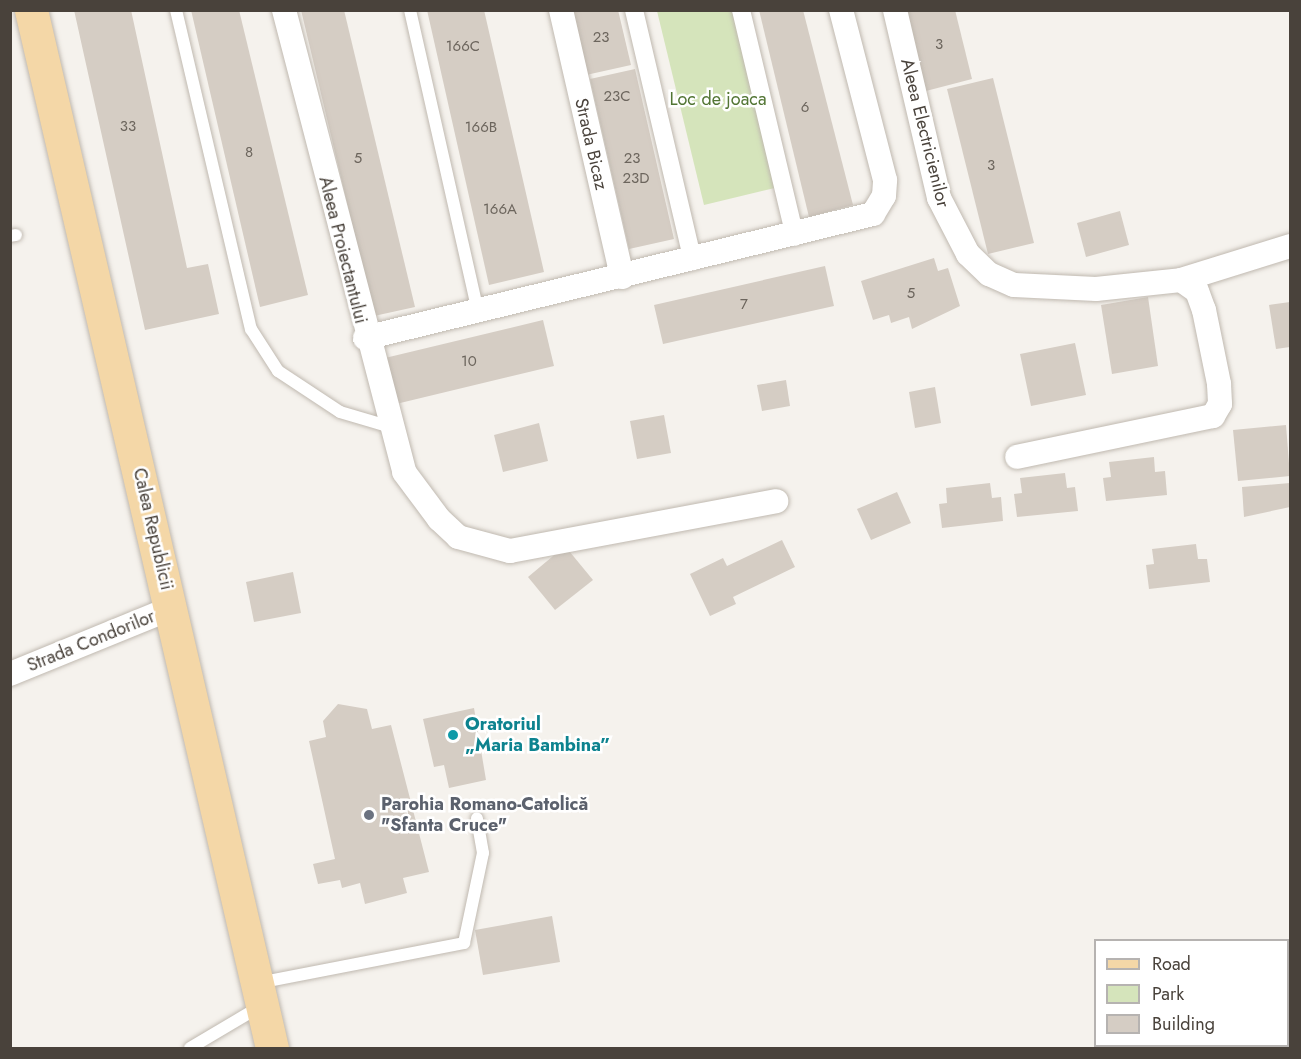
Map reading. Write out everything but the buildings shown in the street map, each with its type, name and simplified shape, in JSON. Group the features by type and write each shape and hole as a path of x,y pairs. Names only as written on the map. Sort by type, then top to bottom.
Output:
{"main road":[{"name":"Calea Republicii","path":"31,10 172,608 272,1048"}],"street":[{"name":"Aleea Proiectantului","path":"284,10 365,338 622,277"},
{"name":"Strada Bicaz","path":"561,10 622,277"},
{"path":"634,10 693,261"},
{"path":"741,10 795,237"},
{"path":"622,277 861,221 884,196 885,180 841,10"},
{"name":"Aleea Electricienilor","path":"895,10 939,198 968,254 989,274 1014,285 1096,289 1181,280 1290,246"},
{"path":"1017,457 1213,416 1220,404 1219,384 1204,310 1197,291 1181,280"},
{"path":"365,338 404,472 420,497 458,537 488,548 510,551 776,501"},
{"name":"Strada Condorilor","path":"10,674 172,608"}],"lane":[{"path":"176,10 251,329 278,371 340,412 391,427"},
{"path":"410,10 478,311"},
{"path":"190,1048 259,994 464,944 483,853 477,819"}],"green space":[{"name":"Loc de joaca","path":"657,11 737,11 779,187 704,205"}],"place":[{"name":"Oratoriul „Maria Bambina”","path":"453,735"},
{"name":"Parohia Romano-Catolică \"Sfanta Cruce\"","path":"369,815"}]}
